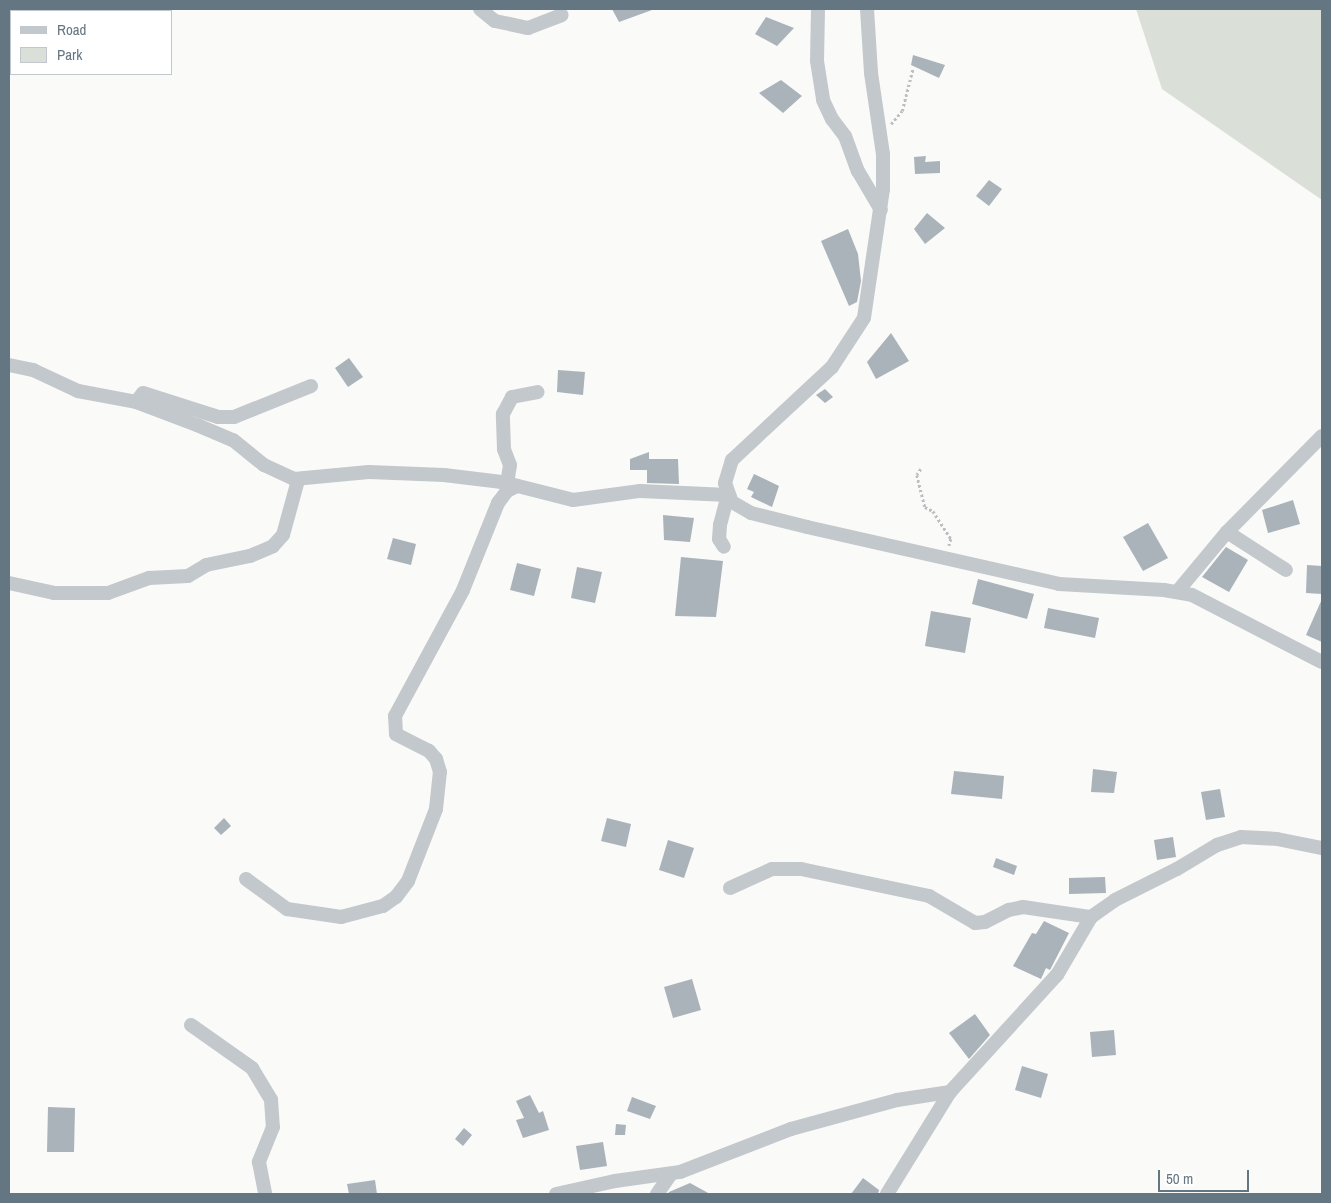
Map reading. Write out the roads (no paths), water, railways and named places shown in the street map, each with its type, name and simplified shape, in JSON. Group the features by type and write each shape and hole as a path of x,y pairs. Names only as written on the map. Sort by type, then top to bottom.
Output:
{"street":[{"path":"480,9 495,21 528,28 562,15"},
{"path":"818,9 817,61 823,100 832,120 845,136 858,171 881,210"},
{"path":"724,547 719,539 720,524 728,495 726,475 732,460 832,368 857,333 869,300 881,210 883,154 871,73 867,9"},
{"path":"9,365 33,370 78,392 136,402 233,440 264,465 298,480 369,472 452,476 512,485 573,500 640,491 728,495"},
{"path":"136,402 143,393 218,417 234,417 311,386"},
{"path":"246,879 287,910 341,917 383,906 396,897 408,881 436,809 440,772 436,759 429,751 396,734 395,716 463,590 498,503 512,485 510,465 504,449 502,414 512,397 538,392"},
{"path":"1177,592 1227,532 1322,436"},
{"path":"9,583 54,593 108,593 149,578 188,576 206,565 250,556 273,546 282,535 298,480"},
{"path":"728,495 732,502 751,513 945,560 1059,584 1177,592 1208,601 1322,662"},
{"path":"1227,532 1286,570"},
{"path":"887,1194 950,1092 1057,975 1091,917 1115,900 1228,840 1241,837 1277,839 1322,848"},
{"path":"730,888 772,869 801,868 929,896 975,923 985,922 1009,910 1023,907 1091,917"},
{"path":"191,1025 252,1068 271,1100 273,1127 259,1162 265,1194"},
{"path":"556,1194 615,1181 671,1174 700,1166 791,1129 897,1100 950,1092"},
{"path":"657,1194 671,1174"}]}
